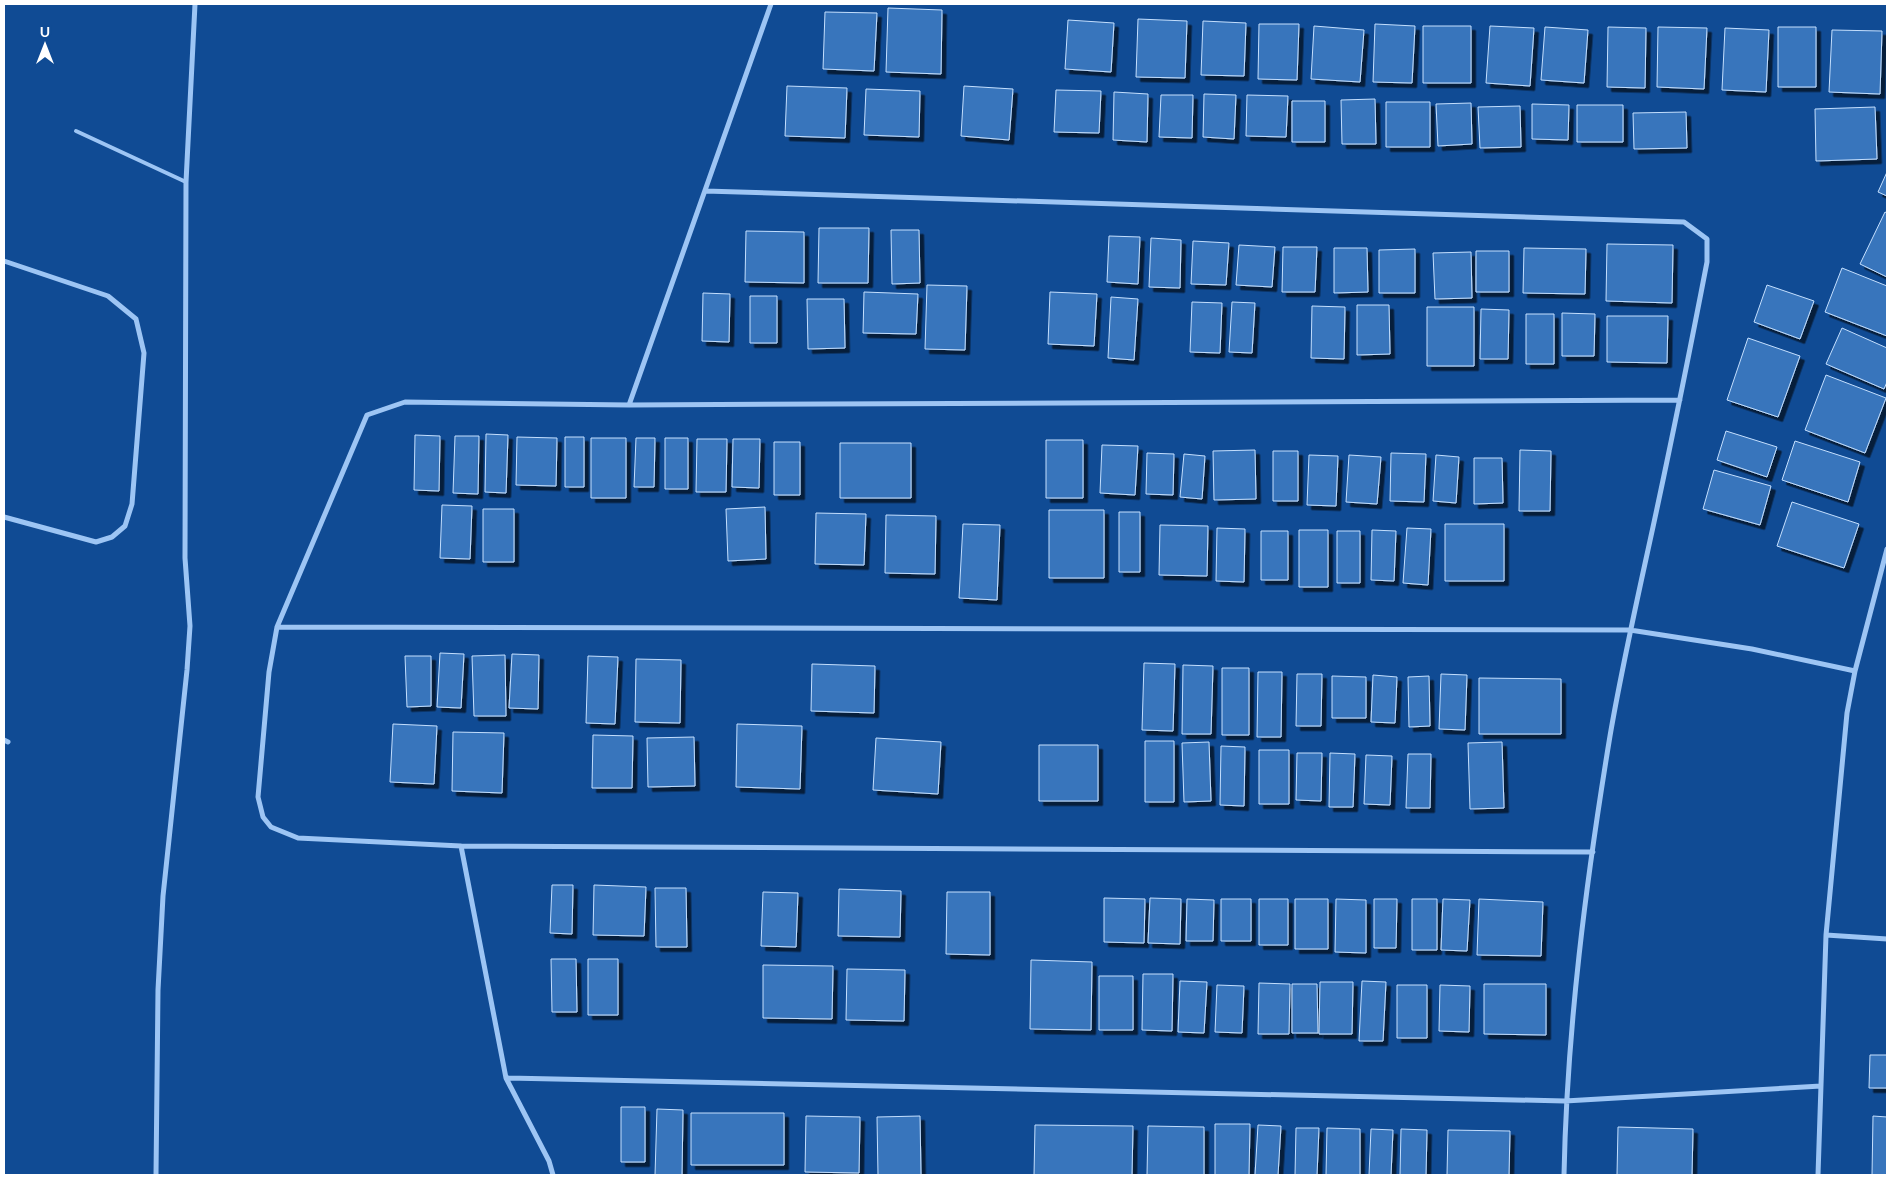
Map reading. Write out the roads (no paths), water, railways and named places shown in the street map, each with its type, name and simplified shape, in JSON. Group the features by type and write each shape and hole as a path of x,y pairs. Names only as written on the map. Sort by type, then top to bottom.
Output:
{"street":[{"path":"156,1175 158,990 163,896 190,626 186,558 186,182 195,4"},
{"path":"630,405 771,4"},
{"path":"704,191 1684,222 1707,239 1707,262 1680,400 1630,630 1610,736 1578,966 1565,1101 1564,1175"},
{"path":"4,261 108,296 136,319 144,353 132,504 125,526 112,537 96,542 4,517"},
{"path":"1593,852 461,846 298,838 271,827 263,817 258,797 269,672 277,628 367,415 405,402 630,405 1680,400"},
{"path":"1818,1175 1826,934 1846,713 1887,549"},
{"path":"277,628 1630,630 1752,649 1855,671"},
{"path":"461,846 506,1078 549,1161 553,1175"},
{"path":"1826,934 1887,939"},
{"path":"506,1078 1565,1101 1820,1086"}],"lane":[{"path":"76,131 186,182"}]}
